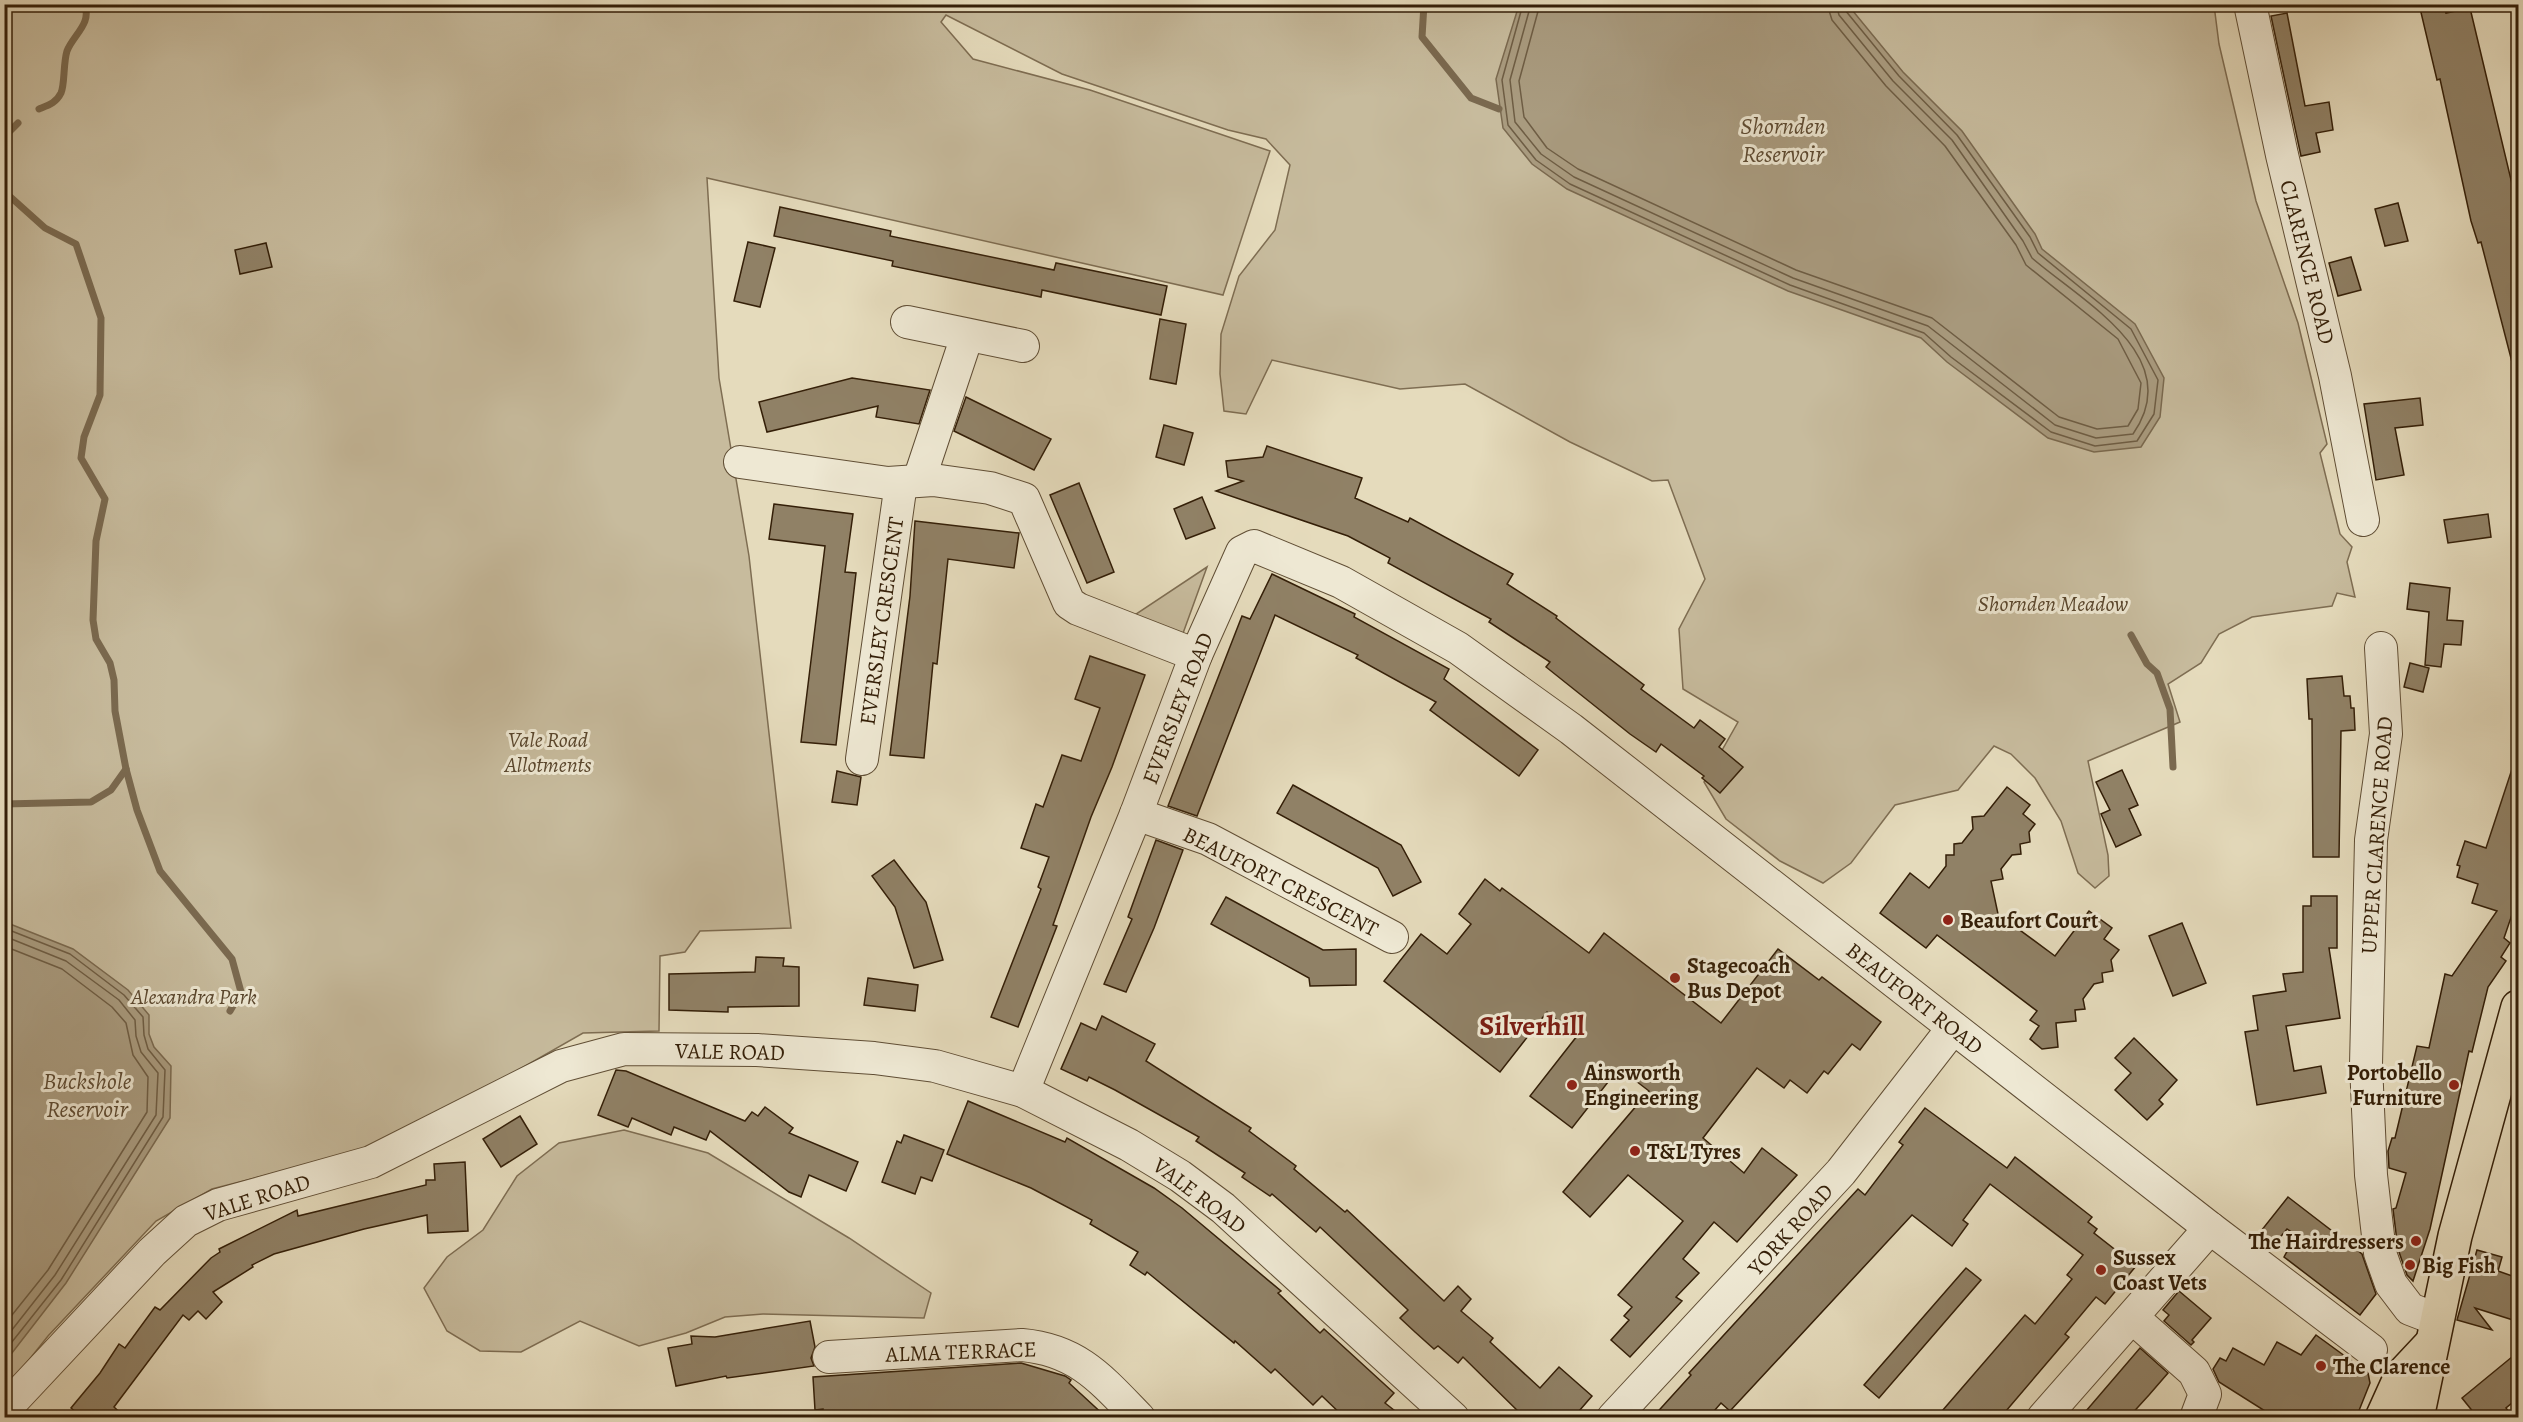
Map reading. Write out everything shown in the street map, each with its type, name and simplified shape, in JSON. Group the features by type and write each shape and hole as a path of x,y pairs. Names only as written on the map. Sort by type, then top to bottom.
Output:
{"highway":[{"path":"2421,1414 2433,1332 2455,1236 2518,1007"},
{"path":"2382,1418 2402,1376 2433,1332"}],"street":[{"name":"CLARENCE ROAD","path":"2250,4 2282,155 2335,376 2363,520"},
{"path":"907,322 1023,346"},
{"path":"910,481 967,336"},
{"name":"EVERSLEY CRESCENT","path":"740,462 990,489 1024,498 1069,603 1077,609 1196,655"},
{"name":"EVERSLEY CRESCENT","path":"862,759 910,481"},
{"name":"EVERSLEY ROAD","path":"1023,1091 1137,814 1196,655 1242,552 1254,546 1341,582 1458,648"},
{"name":"BEAUFORT ROAD","path":"1458,648 1600,750 1953,1028 2371,1350"},
{"name":"UPPER CLARENCE ROAD","path":"2381,648 2386,734 2371,840 2366,1053 2371,1175 2380,1253 2391,1284 2410,1310 2433,1332"},
{"name":"BEAUFORT CRESCENT","path":"1137,814 1208,839 1392,937"},
{"name":"YORK ROAD","path":"1612,1418 1842,1172 1953,1028"},
{"name":"VALE ROAD","path":"4,1410 152,1252 186,1221 218,1205 371,1162 561,1066 624,1049 758,1050 874,1058 935,1066 1023,1091 1129,1145 1180,1176 1224,1208 1453,1418"},
{"path":"2043,1418 2210,1228"},
{"path":"2133,1318 2194,1372 2205,1394 2196,1418"},
{"name":"ALMA TERRACE","path":"829,1357 1022,1346 1043,1347 1065,1354 1087,1367 1140,1418"}],"green space":[{"path":"5,5 2214,5 2219,44 2256,201 2298,323 2327,444 2320,453 2340,534 2352,547 2347,562 2355,597 2337,593 2332,606 2252,617 2219,634 2201,663 2168,684 2180,722 2088,761 2108,855 2109,876 2095,888 2078,873 2061,821 2035,778 2011,754 1994,746 1958,790 1895,805 1851,863 1823,883 1780,861 1726,819 1704,782 1738,722 1683,689 1679,629 1705,579 1668,480 1652,481 1570,442 1465,384 1400,389 1272,360 1246,414 1224,411 1220,374 1221,334 1239,276 1275,230 1290,165 1266,139 1228,130 1062,74 946,15 941,22 973,59 1090,90 1270,151 1223,295 707,178 719,378 749,556 791,928 700,931 685,952 660,956 659,1031 583,1033 424,1124 360,1151 212,1189 156,1221 48,1336 5,1390"},
{"path":"1207,567 1182,636 1133,616"},
{"path":"624,1130 708,1153 849,1238 931,1293 924,1318 763,1314 725,1317 686,1333 639,1346 580,1321 521,1352 480,1351 447,1331 424,1288 447,1257 483,1230 517,1176 559,1143"}],"water":[{"name":"Shornden Reservoir","path":"1519,5 1848,5 1903,72 1962,131 2035,234 2042,249 2135,324 2164,378 2160,417 2141,447 2094,452 2048,438 1947,362 1921,338 1788,291 1567,189 1532,164 1503,128 1496,79"},
{"name":"Buckshole Reservoir","path":"5,922 73,949 128,990 149,1015 149,1034 154,1047 171,1066 170,1118 66,1283 5,1362"}],"building":[{"path":"2419,4 2444,4 2446,13 2470,8 2518,209 2518,366 2513,366 2481,242 2478,243 2471,221 2440,79 2437,80"},
{"path":"2287,13 2305,106 2329,102 2333,130 2316,133 2320,152 2301,156 2271,16"},
{"path":"2398,203 2408,241 2385,246 2375,209"},
{"path":"780,207 891,231 890,236 1054,270 1056,263 1167,286 1161,315 1042,290 1041,297 892,266 893,261 774,236"},
{"path":"748,242 775,248 760,307 734,301"},
{"path":"266,243 272,267 240,274 235,250"},
{"path":"2351,257 2361,290 2338,296 2329,263"},
{"path":"1160,319 1186,324 1176,384 1150,379"},
{"path":"852,378 930,390 919,424 876,417 878,406 767,432 759,402"},
{"path":"966,397 1051,439 1034,470 954,431"},
{"path":"2420,398 2423,425 2395,428 2404,475 2376,480 2364,404"},
{"path":"1164,425 1193,433 1184,465 1156,457"},
{"path":"1267,446 1362,478 1355,498 1408,522 1410,518 1513,574 1507,584 1557,616 1556,618 1644,685 1641,689 1694,728 1700,720 1725,739 1719,747 1743,767 1720,793 1702,778 1704,776 1661,744 1656,752 1630,734 1546,667 1550,662 1489,622 1491,619 1388,563 1390,558 1348,536 1216,491 1243,481 1228,477 1226,461 1263,457"},
{"path":"1079,483 1114,572 1087,583 1050,495"},
{"path":"1202,497 1215,528 1186,539 1174,509"},
{"path":"774,504 853,514 845,572 856,573 836,745 801,742 825,546 769,539"},
{"path":"2488,514 2491,537 2448,543 2444,520"},
{"path":"915,521 1019,533 1014,568 948,559 937,664 933,663 924,758 890,755 910,596"},
{"path":"1272,574 1355,614 1354,617 1449,669 1444,679 1538,750 1519,776 1430,710 1436,702 1356,658 1358,655 1275,615 1197,816 1168,806 1242,616 1250,619"},
{"path":"2410,583 2450,588 2447,620 2463,621 2461,645 2444,644 2441,667 2425,665 2429,612 2407,609"},
{"path":"1090,656 1145,675 1112,767 1091,817 1053,925 1057,926 1018,1027 991,1017 1041,889 1038,887 1049,857 1021,848 1036,804 1043,807 1062,755 1081,761 1100,708 1075,699"},
{"path":"2410,663 2429,668 2423,692 2404,687"},
{"path":"2342,676 2344,696 2350,696 2351,708 2354,708 2355,730 2341,731 2339,857 2313,857 2312,719 2309,719 2307,679"},
{"path":"2515,760 2518,761 2518,897 2504,938 2510,943 2501,957 2506,961 2488,987 2472,1052 2469,1051 2430,1229 2413,1281 2407,1275 2398,1249 2393,1209 2396,1208 2406,1173 2389,1168 2388,1151 2392,1138 2395,1138 2417,1046 2429,1048 2445,974 2452,976 2497,911 2472,903 2478,884 2457,877 2460,866 2457,865 2465,841 2486,848"},
{"path":"2122,770 2138,805 2129,809 2141,835 2116,847 2101,814 2110,810 2096,782"},
{"path":"837,771 861,777 857,805 832,802"},
{"path":"1293,785 1401,845 1421,882 1393,896 1378,868 1277,813"},
{"name":"Beaufort Court","path":"2007,787 2030,805 2023,814 2035,824 2029,832 2030,842 2020,844 2021,854 2012,855 2001,869 2003,879 1991,881 1998,914 2055,956 2089,911 2112,928 2104,939 2119,950 2111,960 2113,971 2102,973 2103,982 2094,984 2083,999 2085,1009 2075,1010 2076,1021 2056,1023 2058,1047 2042,1049 2030,1039 2039,1026 2030,1020 2037,1011 1937,935 1926,948 1880,913 1910,873 1929,888 1946,866 1946,855 1954,855 1954,844 1962,843 1973,829 1972,817 1984,816"},
{"path":"1156,840 1183,850 1154,928 1126,992 1104,984 1132,919 1128,917"},
{"path":"894,860 926,902 943,960 914,968 895,907 872,876"},
{"path":"1485,879 1500,891 1502,888 1589,953 1604,933 1721,1023 1778,949 1819,980 1822,977 1881,1022 1860,1050 1852,1044 1828,1074 1824,1071 1807,1093 1790,1080 1784,1088 1757,1068 1703,1138 1744,1173 1762,1148 1797,1175 1737,1242 1714,1222 1683,1259 1699,1273 1676,1297 1682,1301 1630,1357 1611,1340 1629,1320 1624,1316 1632,1307 1618,1295 1683,1221 1628,1175 1590,1217 1563,1192 1649,1091 1619,1068 1572,1128 1530,1096 1577,1036 1547,1012 1500,1072 1384,981 1421,934 1447,954 1471,924 1459,914"},
{"path":"2311,896 2337,896 2337,948 2329,948 2340,1018 2286,1026 2294,1071 2321,1066 2326,1093 2257,1105 2245,1032 2258,1030 2253,996 2286,991 2283,974 2303,972 2303,906 2311,906"},
{"path":"1226,897 1323,950 1356,949 1356,985 1310,986 1309,978 1211,924"},
{"path":"2182,923 2206,983 2173,996 2149,936"},
{"path":"756,957 784,958 783,966 799,967 799,1006 728,1007 728,1012 669,1010 669,974 755,972"},
{"path":"868,978 918,985 915,1011 864,1005"},
{"path":"1102,1016 1155,1044 1146,1061 1251,1128 1249,1131 1296,1166 1294,1169 1345,1212 1347,1210 1444,1301 1458,1286 1471,1299 1461,1311 1493,1338 1490,1342 1540,1388 1559,1367 1592,1396 1573,1418 1525,1418 1463,1357 1458,1363 1438,1346 1434,1349 1415,1332 1400,1318 1408,1310 1320,1227 1316,1232 1272,1194 1270,1196 1242,1177 1245,1173 1196,1141 1199,1137 1089,1077 1087,1081 1061,1069 1081,1023 1096,1030"},
{"path":"2134,1038 2177,1080 2159,1100 2163,1104 2147,1120 2115,1090 2131,1073 2115,1058"},
{"path":"616,1070 626,1071 745,1121 752,1112 758,1116 765,1107 793,1128 789,1133 858,1162 846,1191 809,1175 801,1197 789,1192 710,1131 706,1140 674,1127 671,1135 632,1118 628,1127 598,1115"},
{"path":"968,1101 1065,1142 1067,1138 1154,1188 1182,1208 1281,1291 1278,1293 1320,1333 1324,1329 1394,1393 1385,1403 1404,1418 1345,1418 1322,1396 1313,1405 1275,1369 1271,1373 1235,1341 1234,1343 1147,1272 1145,1275 1130,1265 1138,1252 1090,1224 1092,1220 1031,1188 947,1154"},
{"path":"1925,1108 2007,1168 2015,1157 2092,1217 2088,1222 2097,1229 2094,1233 2136,1266 2105,1304 2096,1297 2065,1334 2069,1337 2000,1418 1936,1418 2025,1315 2035,1324 2072,1279 2067,1275 2083,1255 1990,1184 1963,1220 1968,1224 1952,1246 1912,1215 1730,1411 1721,1403 1708,1418 1652,1418 1691,1375 1689,1373 1858,1189 1865,1195 1903,1145 1899,1142"},
{"path":"520,1116 537,1144 501,1167 483,1139"},
{"path":"904,1135 944,1150 932,1181 921,1177 915,1194 882,1182 897,1141 901,1143"},
{"path":"465,1162 468,1231 428,1233 427,1215 364,1229 274,1254 252,1265 253,1267 213,1292 222,1302 206,1319 198,1311 189,1320 183,1315 114,1407 126,1418 83,1418 71,1408 100,1373 119,1344 125,1348 155,1307 160,1310 211,1258 220,1252 219,1249 297,1210 298,1216 426,1185 426,1180 435,1180 434,1164"},
{"path":"2288,1197 2362,1254 2376,1294 2360,1315 2284,1257 2296,1235 2287,1229 2272,1247 2257,1236"},
{"path":"2477,1250 2502,1257 2498,1271 2518,1278 2518,1301 2513,1320 2475,1308 2492,1330 2457,1320"},
{"path":"1966,1268 1981,1280 1879,1398 1864,1385"},
{"path":"2179,1291 2211,1318 2192,1340 2194,1342 2191,1345 2164,1321 2169,1315 2163,1310"},
{"path":"810,1321 815,1347 811,1358 814,1366 727,1378 726,1376 676,1386 668,1348 692,1344 691,1336 715,1337"},
{"path":"2316,1335 2368,1373 2370,1383 2356,1418 2276,1418 2219,1382 2213,1369 2220,1358 2226,1361 2233,1348 2264,1365 2277,1342 2301,1355"},
{"path":"2140,1348 2168,1373 2128,1418 2080,1418"},
{"path":"2518,1352 2518,1398 2506,1408 2513,1418 2478,1418 2462,1398"},
{"path":"1021,1363 1065,1376 1071,1380 1069,1383 1107,1418 1033,1418 1017,1412 946,1418 823,1418 823,1409 815,1410 813,1377"}],"waterway":[{"path":"39,109 49,105 61,93 67,51 86,17 84,4"},
{"path":"1424,4 1422,37 1471,98 1499,109"},
{"path":"4,137 18,123"},
{"path":"4,188 6,193 45,228 76,244 101,318 100,395 84,437 81,458 105,499 96,541 93,620 96,639 110,663 114,680 115,711 126,769 137,810 160,871 232,959 241,992 230,1011"},
{"path":"2131,635 2147,664 2157,673 2170,709 2173,767"},
{"path":"4,804 91,802 111,790 126,769"}],"place":[{"name":"Beaufort Court","path":"1948,920"},
{"name":"Stagecoach Bus Depot","path":"1675,978"},
{"name":"Ainsworth Engineering","path":"1572,1085"},
{"name":"Portobello Furniture","path":"2454,1085"},
{"name":"T&L Tyres","path":"1635,1151"},
{"name":"The Hairdressers","path":"2416,1241"},
{"name":"Big Fish","path":"2410,1265"},
{"name":"Sussex Coast Vets","path":"2101,1270"},
{"name":"The Clarence","path":"2321,1366"}],"district":[{"name":"Silverhill","path":"1532,1025"}],"park label":[{"name":"Shornden Meadow","path":"2053,603"},
{"name":"Vale Road Allotments","path":"548,752"},
{"name":"Alexandra Park","path":"194,996"}]}
